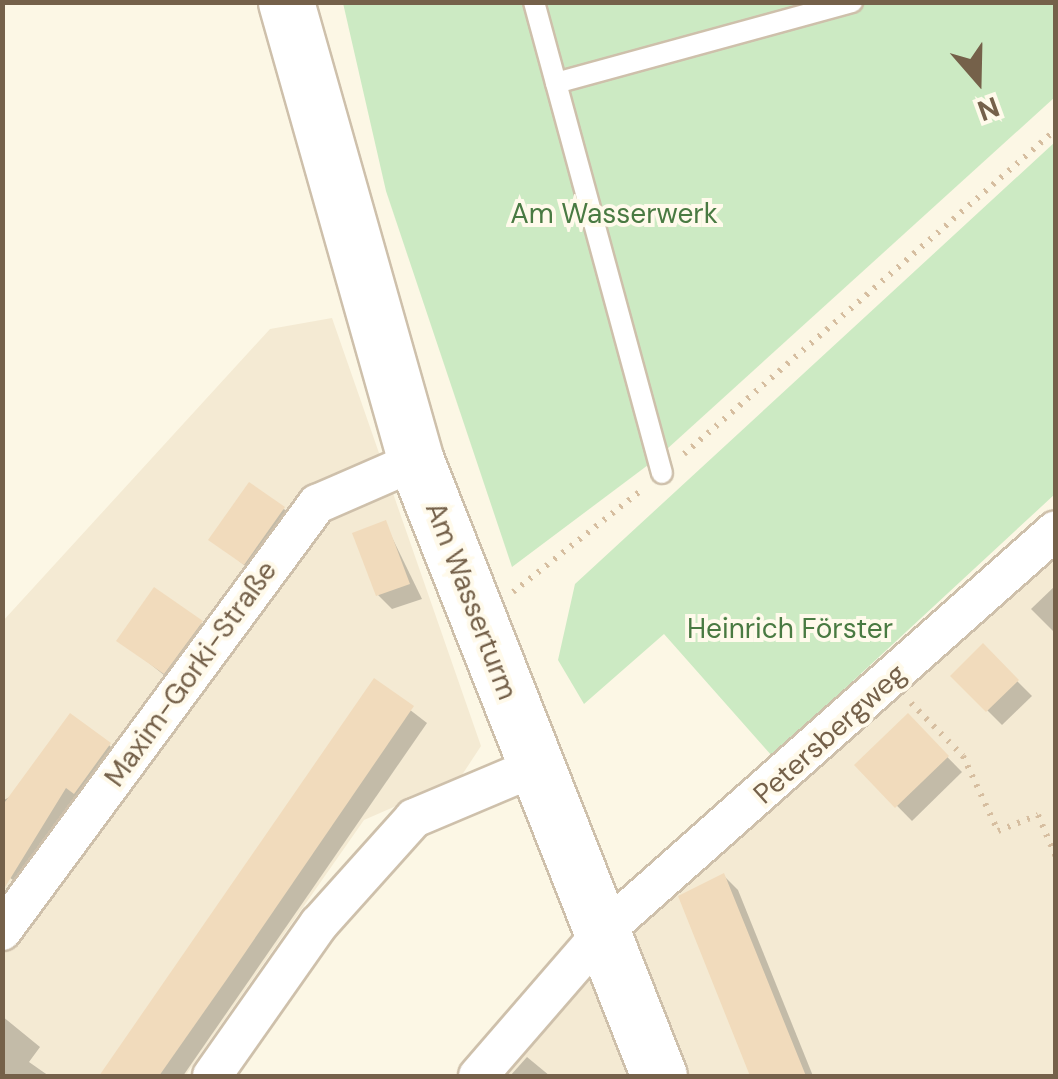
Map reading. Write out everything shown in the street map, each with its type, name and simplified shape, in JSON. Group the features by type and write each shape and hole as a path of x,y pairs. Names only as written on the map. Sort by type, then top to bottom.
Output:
{"street":[{"name":"Am Wasserturm","path":"286,2 416,460 658,1076"},
{"name":"Maxim-Gorki-Straße","path":"2,931 316,504 416,460"},
{"name":"Petersbergweg","path":"601,934 1056,530"},
{"path":"212,1076 320,924 414,818 535,767"},
{"path":"478,1076 601,934"}],"lane":[{"path":"534,2 662,474"},
{"path":"556,83 852,2"}],"path":[{"path":"506,597 662,474 1056,129"},
{"path":"889,681 963,756 998,831 1038,815 1056,858"}],"shaded area":[{"path":"332,318 481,746 460,778 364,820 185,1076 3,1076 2,622 270,329"},
{"path":"1055,541 1055,1076 469,1076 656,899"}],"green space":[{"name":"Am Wasserwerk","path":"343,3 1055,3 1055,97 656,459 512,567 386,191"},
{"name":"Heinrich Förster","path":"1055,142 1055,494 772,756 664,634 584,704 558,660 575,584"}],"building":[{"path":"249,482 285,507 244,565 208,540"},
{"path":"386,520 410,584 376,596 352,533"},
{"path":"154,587 203,621 164,674 116,641"},
{"path":"983,643 1019,680 986,712 950,676"},
{"path":"374,678 414,706 227,979 159,1076 99,1076"},
{"path":"70,713 111,743 74,794 66,788 2,892 2,806"},
{"path":"908,713 949,756 895,808 854,765"},
{"path":"724,873 806,1076 750,1076 678,896"}]}
